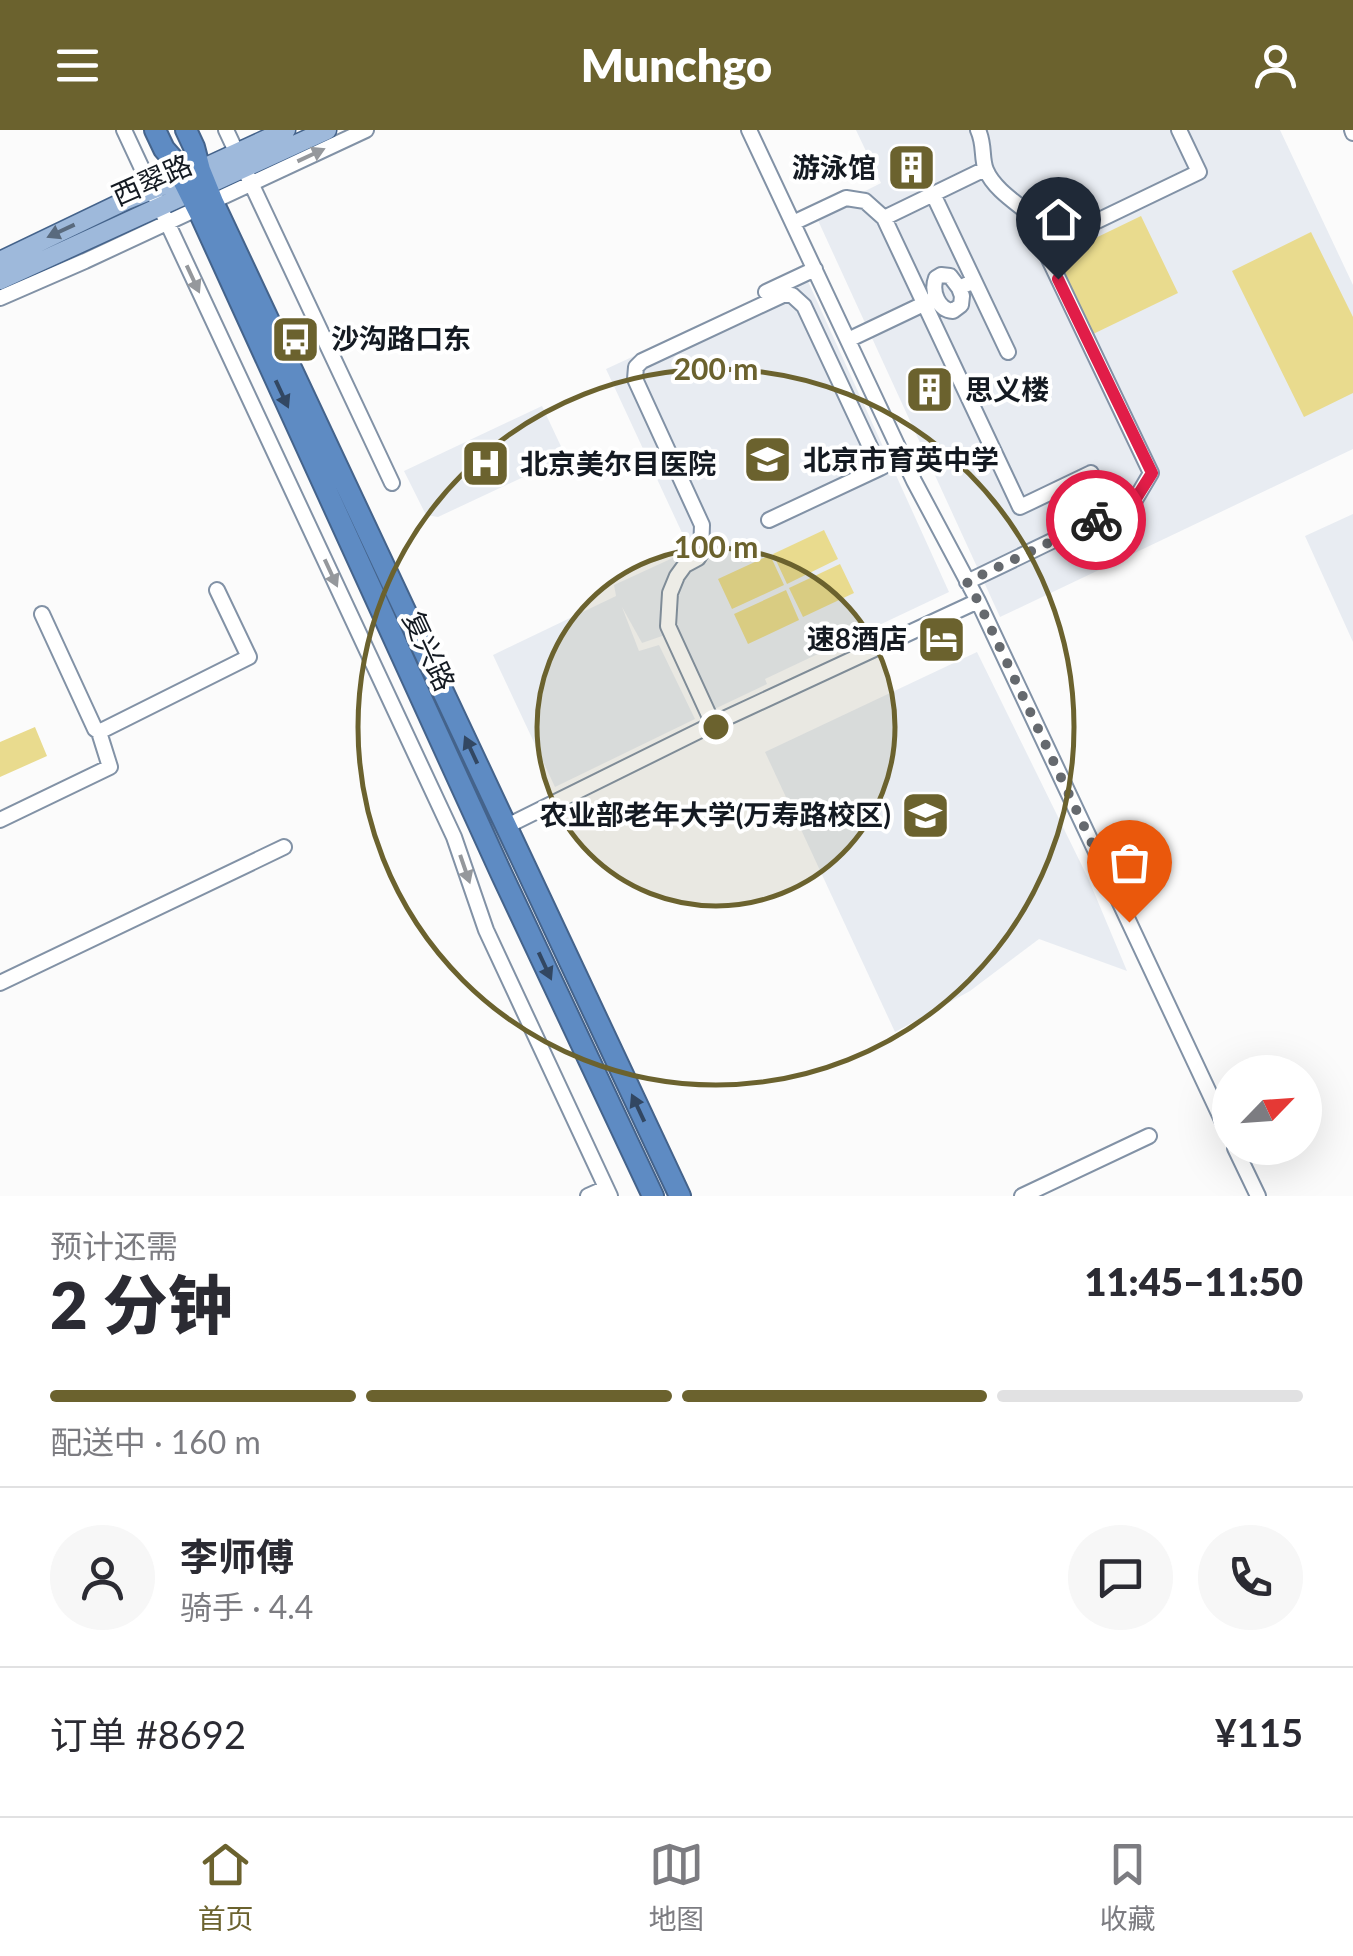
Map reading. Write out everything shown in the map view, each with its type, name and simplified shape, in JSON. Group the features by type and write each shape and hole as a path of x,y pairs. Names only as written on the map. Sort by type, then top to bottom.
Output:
{"highway":[{"name":"复兴路","path":"155,130 164,149 198,190 507,826 680,1196"},
{"name":"复兴路","path":"186,130 194,147 198,190 502,876 653,1196"}],"main road":[{"name":"西翠路","path":"244,164 286,130"},
{"name":"西翠路","path":"0,280 198,190 244,164 327,130"},
{"name":"西翠路","path":"0,261 159,207"}],"street":[{"name":"复兴路","path":"124,130 454,836 486,930 608,1192"},
{"path":"226,130 392,482"},
{"path":"244,164 255,130"},
{"path":"244,164 366,130"},
{"path":"750,130 903,456 978,601 1212,1099"},
{"path":"967,582 1135,500 1152,473 1026,211 1000,190 984,168 984,142 978,130"},
{"path":"1043,247 1198,172 1179,130"},
{"path":"884,218 984,168"},
{"path":"0,298 159,207 198,190"},
{"path":"933,194 1008,352"},
{"path":"793,224 846,198 865,200 884,218 931,301 1020,508 1091,473 1110,514"},
{"path":"707,320 815,270"},
{"path":"936,278 953,278 962,304 953,311 931,301 936,278"},
{"path":"959,288 974,281"},
{"path":"713,724 668,626 670,594 685,565 698,558 702,526 635,379 636,367 784,294 792,295 804,306 880,468"},
{"path":"848,340 931,301"},
{"path":"768,520 903,456"},
{"path":"100,732 250,657 217,590"},
{"path":"507,826 713,724 978,601"},
{"path":"0,820 110,767 100,732 95,729 42,614"},
{"path":"0,983 284,846"},
{"path":"1022,1196 1149,1136"},
{"path":"1243,1165 1258,1196"},
{"path":"588,1196 608,1192"}],"shaded area":[{"path":"856,130 1280,130 1353,285 1353,449 1000,617 816,216 881,183"},
{"path":"1141,216 1178,293 1089,336 1052,259"},
{"path":"1311,232 1353,317 1353,393 1304,417 1232,271"},
{"name":"北京市育英中学","path":"806,277 949,592 765,679 767,684 702,715 665,635 642,643 622,607 639,651 659,645 695,719 555,787 493,655 616,596 614,585 690,550 606,369"},
{"name":"北京美尔目医院","path":"542,406 566,457 438,517 426,515 404,471"},
{"path":"1353,514 1353,642 1305,536"},
{"path":"824,530 838,559 787,584 773,554"},
{"path":"770,555 784,585 732,609 718,579"},
{"path":"840,564 854,593 803,617 789,588"},
{"path":"786,590 799,620 748,644 734,614"},
{"name":"农业部老年大学(万寿路校区)","path":"977,652 1088,878 1127,971 1039,939 970,991 895,1032 765,752"},
{"path":"35,727 47,756 0,777 0,742"}],"way so far":[{"path":"1096,520 967,582 1129,922"}],"place":[{"name":"游泳馆","path":"911,168"},
{"name":"沙沟路口东","path":"296,339"},
{"name":"思义楼","path":"930,390"},
{"name":"北京市育英中学","path":"768,460"},
{"name":"北京美尔目医院","path":"485,464"},
{"name":"速8酒店","path":"942,639"},
{"name":"农业部老年大学(万寿路校区)","path":"926,815"}],"route":[{"path":"1058,279 1152,473 1135,500 1096,520"}]}
